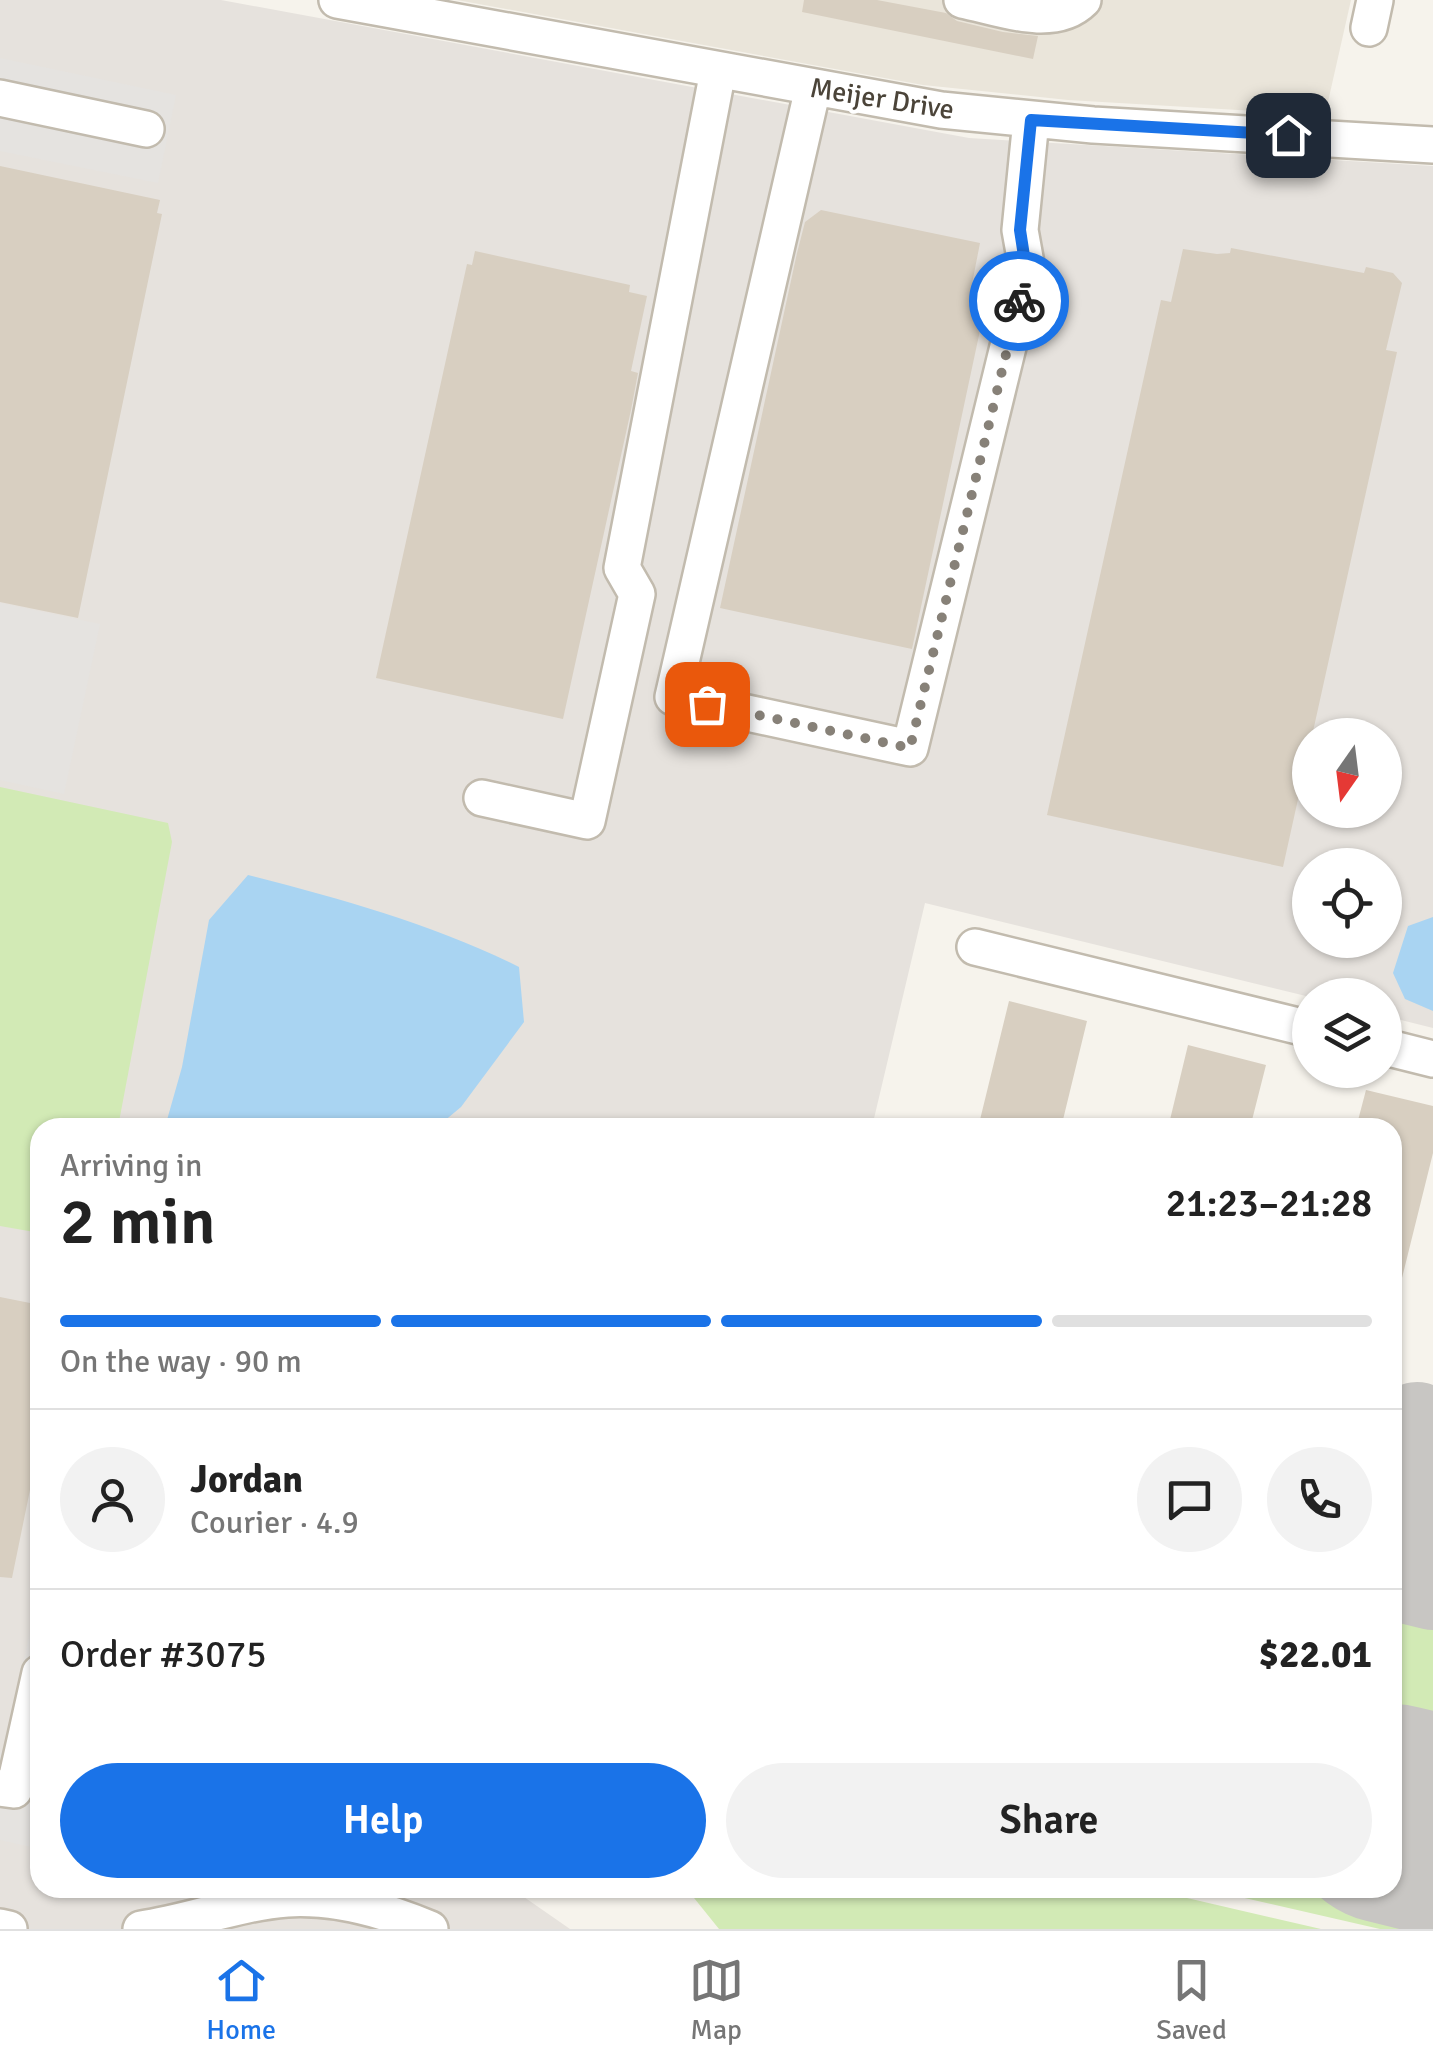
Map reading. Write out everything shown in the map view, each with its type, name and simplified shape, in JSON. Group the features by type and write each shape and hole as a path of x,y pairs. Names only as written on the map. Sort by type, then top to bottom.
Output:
{"street":[{"name":"Meijer Drive","path":"337,0 941,110 1031,120 1433,145"},
{"path":"962,0 1048,16 1068,12 1083,0"},
{"path":"482,798 587,821 638,594 622,568 718,71"},
{"path":"813,88 673,697 910,748 1026,269 1020,230 1031,120"},
{"path":"0,98 146,129"},
{"path":"975,946 1292,1025"},
{"path":"1402,1051 1433,1059"},
{"path":"0,1788 14,1790 30,1718"},
{"path":"148,1928 287,1899 330,1900 369,1907 430,1929"},
{"path":"0,1927 9,1929"}],"shaded area":[{"path":"0,0 221,0 969,138 1433,166 1433,1028 1402,1020 1402,978 1292,978 1292,993 925,903 874,1118 30,1118 30,1898 525,1898 570,1929 0,1929"},
{"path":"457,0 1351,0 1325,115 1068,100 923,85"},
{"path":"0,58 176,95 158,183 0,151"},
{"path":"0,603 100,624 64,794 0,780"},
{"path":"30,1631 30,1847 0,1840 0,1752 4,1752"}],"green space":[{"path":"0,787 168,823 172,842 120,1118 30,1118 30,1231 0,1226"},
{"path":"1402,1598 1433,1605 1433,1778 1402,1770"},
{"path":"1402,1873 1433,1881 1433,1929 1380,1929 1245,1898 1402,1898"},
{"path":"694,1898 1187,1898 1321,1929 719,1929"}],"water":[{"path":"248,875 420,925 519,967 524,1022 461,1107 448,1118 168,1118 182,1067 209,920"},
{"path":"1433,917 1433,1011 1405,999 1402,978 1395,978 1393,973 1398,958 1402,958 1408,926"}],"building":[{"path":"804,0 877,0 946,13 957,21 1003,32 1038,36 1033,59 802,12"},
{"path":"0,166 160,200 157,213 162,214 78,618 0,602"},
{"path":"821,210 980,243 971,289 988,293 912,649 720,608 797,253 805,222"},
{"path":"1231,248 1364,273 1366,267 1393,273 1402,283 1386,350 1397,352 1316,718 1292,718 1292,826 1283,867 1047,815 1161,300 1171,302 1183,249 1230,253"},
{"path":"475,251 630,285 629,292 647,296 631,371 638,373 631,410 563,719 376,678 467,264 472,265"},
{"path":"1009,1001 1087,1021 1063,1118 980,1118"},
{"path":"1188,1045 1266,1065 1253,1118 1170,1118"},
{"path":"1366,1090 1433,1106 1433,1153 1402,1278 1402,1118 1359,1118"},
{"path":"0,1297 30,1303 30,1490 12,1578 0,1577"}],"taxiway":[{"path":"1402,1485 1417,1426"},
{"path":"1402,1578 1433,1586"}],"runway":[{"path":"1402,1816 1433,1824"}],"way so far":[{"path":"707,704 910,748 1019,301"}],"route":[{"path":"1019,301 1026,269 1020,230 1031,120 1288,135"}]}
